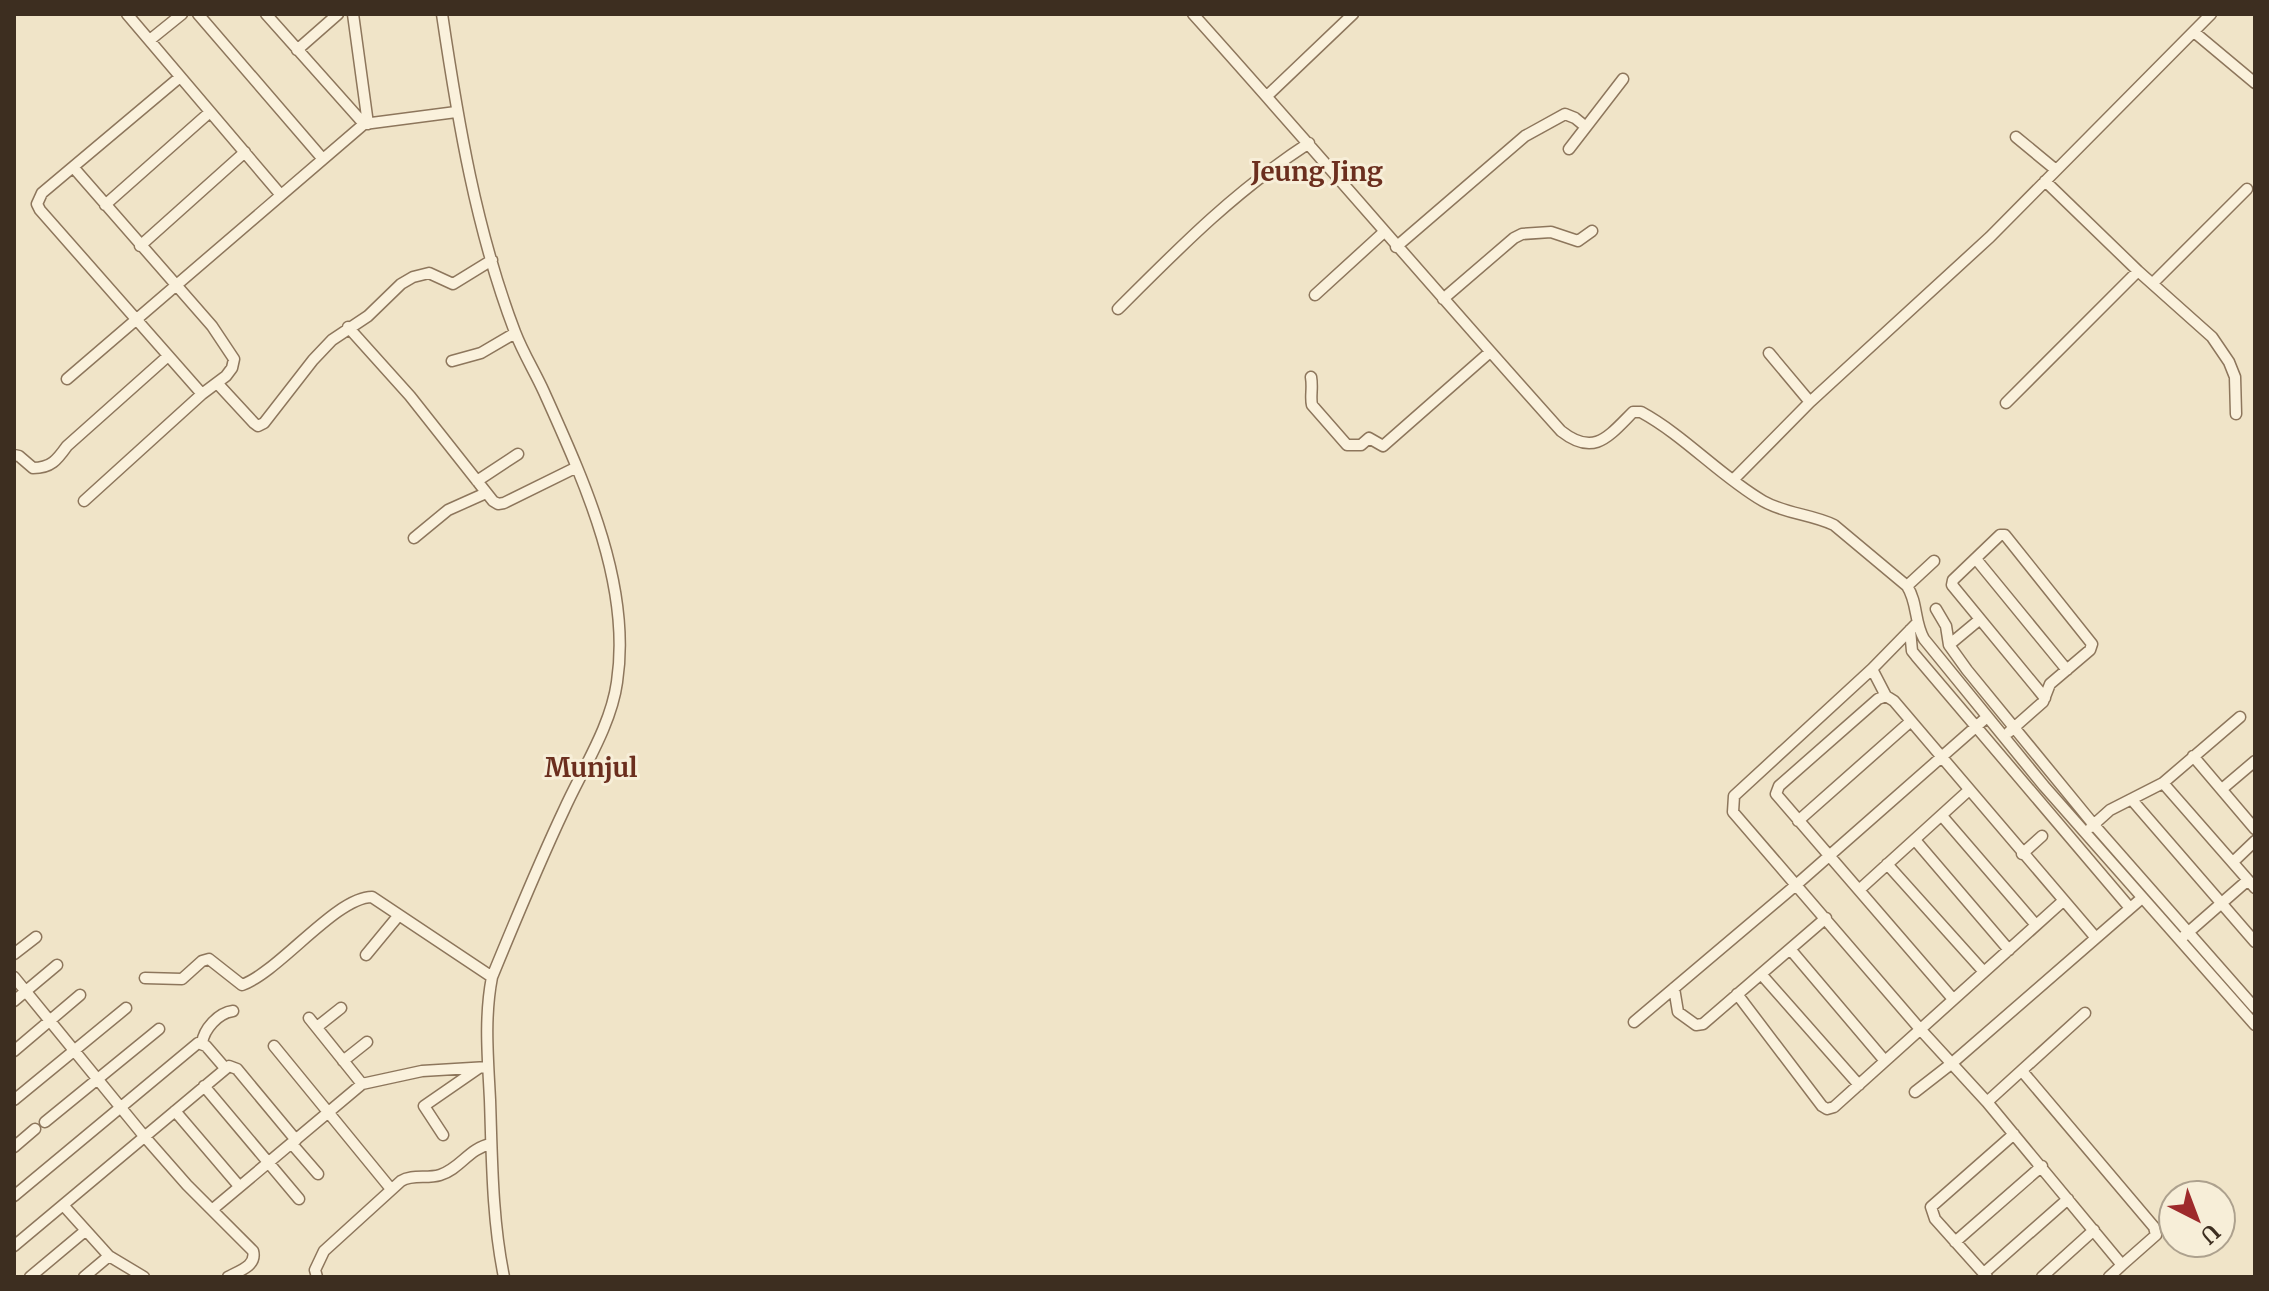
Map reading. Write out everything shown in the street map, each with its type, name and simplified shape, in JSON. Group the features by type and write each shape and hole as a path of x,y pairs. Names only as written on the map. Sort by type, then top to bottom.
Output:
{"street":[{"path":"127,14 280,194"},
{"path":"151,39 182,14"},
{"path":"198,14 322,158"},
{"path":"266,14 366,124"},
{"path":"297,50 338,14"},
{"path":"353,14 366,124"},
{"path":"442,14 456,112 480,220 515,333 597,518 619,622 618,679 610,708 535,871 492,977 487,1006 484,1067 496,1222 504,1277"},
{"path":"1193,14 1309,143 1396,247 1574,442 1583,445 1599,443 1633,412 1641,412 1762,501 1786,512 1834,525 1907,586 1915,602 1912,651 2130,908"},
{"path":"1267,96 1353,14"},
{"path":"1733,480 1810,402 1990,237 2211,14"},
{"path":"2194,32 2255,83"},
{"path":"180,77 42,193 37,204 202,394"},
{"path":"1569,149 1623,79"},
{"path":"105,205 210,112"},
{"path":"67,379 322,158 366,124 456,112"},
{"path":"1396,247 1525,136 1565,114 1586,127"},
{"path":"2016,137 2056,170"},
{"path":"1118,309 1218,210 1276,164 1309,143"},
{"path":"140,246 245,152"},
{"path":"73,167 212,326 234,359 232,368 217,383 84,501"},
{"path":"2045,181 2212,337 2235,377 2236,414"},
{"path":"2153,283 2247,189"},
{"path":"1443,299 1522,234 1551,232 1578,241 1592,231"},
{"path":"1315,295 1384,232"},
{"path":"217,383 258,426 284,400 313,360 348,327 368,316 401,284 429,273 453,284 492,260"},
{"path":"2006,403 2138,271"},
{"path":"348,327 410,396 498,504 575,468"},
{"path":"452,361 481,353 515,333"},
{"path":"1311,377 1314,392 1310,400 1312,405 1347,445 1361,445 1369,438 1383,446 1490,352"},
{"path":"1769,353 1810,402"},
{"path":"14,455 33,468 45,468 55,462 67,446 168,356"},
{"path":"477,481 518,454"},
{"path":"414,538 448,510 486,493"},
{"path":"2004,735 2035,711 2045,698 2050,684 2090,650 2092,644 2005,535 2000,535 1953,580 1952,585 2045,698"},
{"path":"1976,559 2067,670"},
{"path":"1907,586 1934,561"},
{"path":"1936,609 1946,626 1949,645 2086,828"},
{"path":"1949,645 1979,620"},
{"path":"1913,627 1734,796 1733,812 2042,1166 2122,1265"},
{"path":"1913,627 2140,890 2255,1008"},
{"path":"1872,669 1886,696 1911,721 2096,938"},
{"path":"1886,696 1878,699 1779,786 1776,794 1953,999"},
{"path":"1634,1022 1977,726 1990,699"},
{"path":"2067,835 2086,828 2110,810 2163,783 2240,717"},
{"path":"1798,821 1911,721"},
{"path":"2193,756 2253,821"},
{"path":"2222,789 2255,761"},
{"path":"2163,783 2253,885 2221,903 2183,936"},
{"path":"1859,890 1968,791"},
{"path":"2132,800 2255,942"},
{"path":"1942,816 2036,925"},
{"path":"2022,854 2042,836"},
{"path":"1915,840 2009,950"},
{"path":"2233,862 2255,841"},
{"path":"1887,864 1984,972"},
{"path":"1915,1092 2130,908 2140,890"},
{"path":"145,978 178,980 209,959 242,985 361,897 372,897 492,977"},
{"path":"1737,994 1827,1109 1834,1107 1859,1085 2063,901"},
{"path":"366,955 399,915"},
{"path":"1674,988 1678,1012 1696,1025 1709,1020 1826,918"},
{"path":"2183,936 2255,1025"},
{"path":"14,954 36,937"},
{"path":"1790,949 1885,1061"},
{"path":"14,1001 57,965"},
{"path":"1761,974 1859,1085"},
{"path":"14,977 144,1136 187,1185 253,1251 252,1263 228,1277"},
{"path":"14,1051 80,995"},
{"path":"14,1100 126,1008"},
{"path":"317,1027 341,1008"},
{"path":"225,1068 202,1043 203,1035 216,1019 225,1012 233,1011"},
{"path":"1987,1102 2085,1013"},
{"path":"309,1018 362,1084"},
{"path":"14,1147 159,1029"},
{"path":"343,1061 367,1042"},
{"path":"14,1196 198,1043 202,1043"},
{"path":"274,1046 391,1189"},
{"path":"14,1246 229,1066 237,1069 318,1174"},
{"path":"213,1209 362,1084 422,1071 484,1067"},
{"path":"443,1135 424,1106 484,1067"},
{"path":"2022,1071 2154,1227 2156,1235 2109,1277"},
{"path":"204,1086 299,1199"},
{"path":"175,1111 239,1186"},
{"path":"2014,1134 1931,1207 1935,1219 1985,1275 2068,1199"},
{"path":"317,1277 315,1270 324,1251 406,1177 442,1175 474,1150 491,1144"},
{"path":"1955,1242 2042,1166"},
{"path":"63,1205 109,1256 144,1277"},
{"path":"2042,1277 2094,1230"},
{"path":"30,1277 85,1231"},
{"path":"84,1277 109,1256"}],"district":[{"name":"Jeung Jing","path":"1317,171"},
{"name":"Munjul","path":"591,767"}]}
